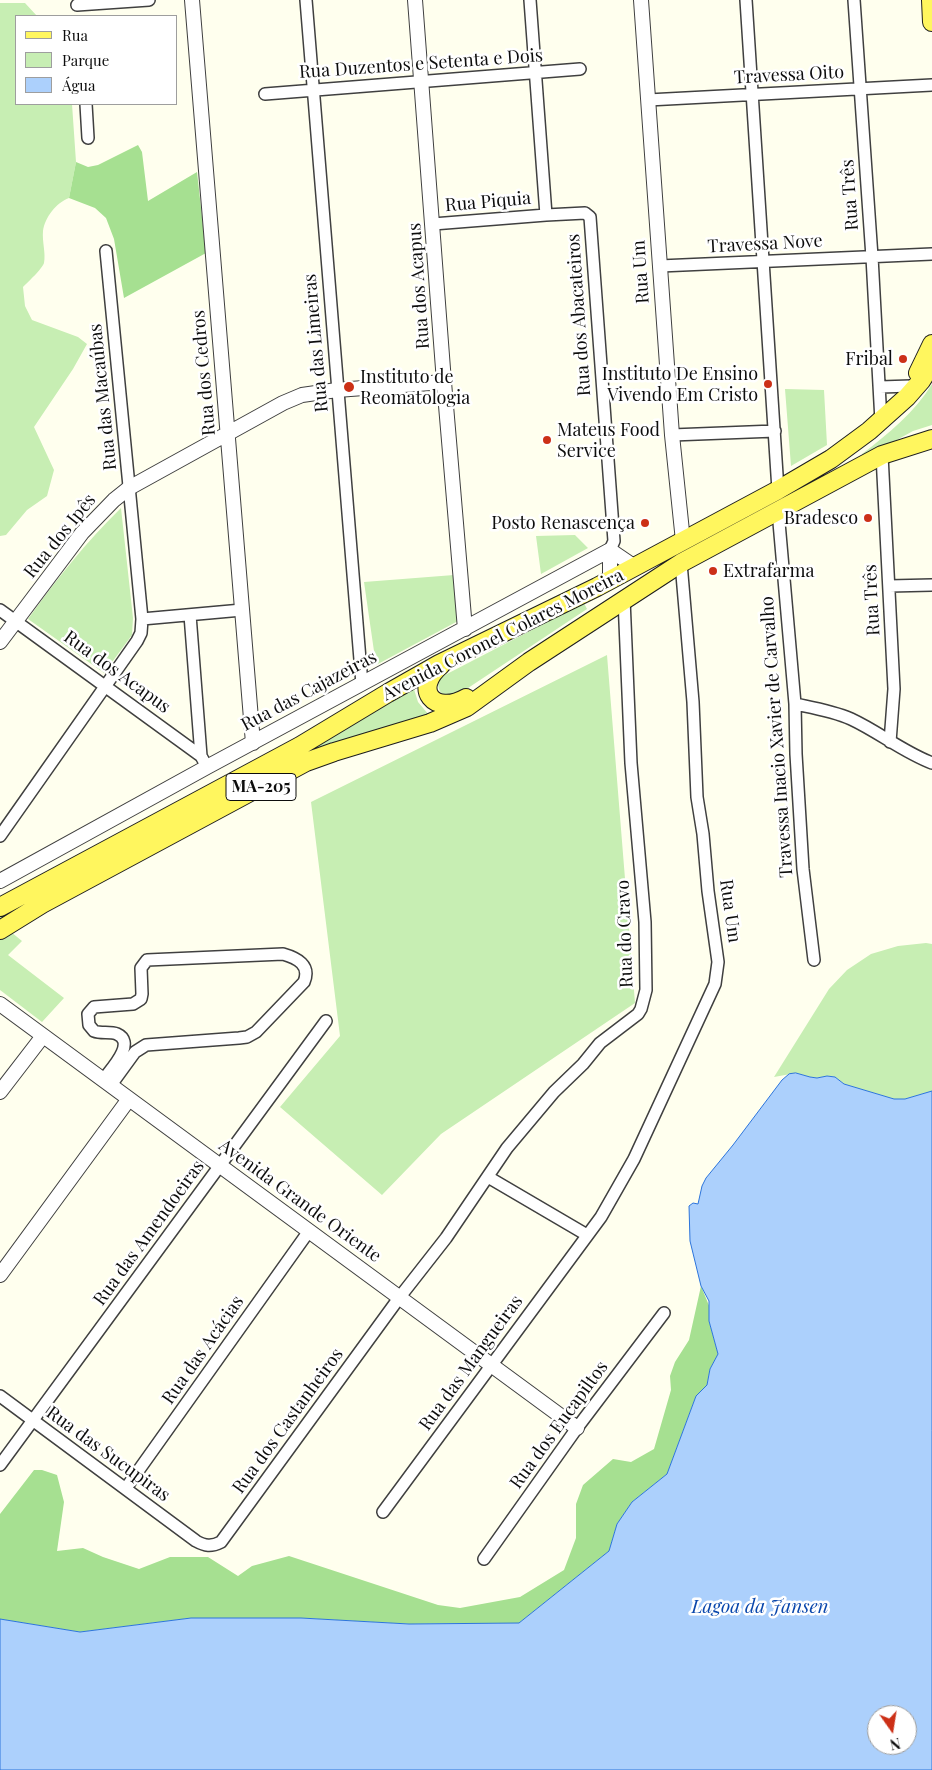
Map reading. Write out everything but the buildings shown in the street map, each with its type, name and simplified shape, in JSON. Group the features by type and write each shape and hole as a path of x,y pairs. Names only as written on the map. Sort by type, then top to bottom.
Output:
{"main road":[{"path":"931,0 932,22"},
{"path":"881,421 911,386 932,344"},
{"name":"Avenida Coronel Colares Moreira","path":"0,907 307,742 396,688 610,580 778,490 831,459 881,421 916,388 932,364"},
{"name":"Avenida Coronel Colares Moreira","path":"0,930 42,904 306,762 430,723 454,713 477,700 529,662 681,563 889,453 932,439"},
{"path":"889,453 932,447"},
{"path":"449,660 434,672 428,683 429,696 433,701 440,704 452,704 463,700 529,662"}],"street":[{"path":"77,7 149,0"},
{"name":"Rua dos Cedros","path":"192,0 253,742"},
{"name":"Rua das Limeiras","path":"306,0 362,684"},
{"name":"Rua dos Acapus","path":"415,0 465,629"},
{"path":"530,0 546,214"},
{"name":"Rua Um","path":"641,0 672,435 683,541"},
{"path":"746,0 778,490"},
{"name":"Rua Três","path":"854,0 872,257 881,421"},
{"name":"Rua Duzentos e Setenta e Dois","path":"265,94 580,69"},
{"name":"Travessa Oito","path":"648,100 932,85"},
{"path":"86,105 88,138"},
{"name":"Rua dos Abacateiros","path":"546,214 585,213 592,222 614,541 610,550 610,580"},
{"name":"Rua Piquia","path":"433,224 546,214"},
{"name":"Rua das Macaúbas","path":"105,686 142,633 106,251"},
{"name":"Travessa Nove","path":"660,266 932,254"},
{"name":"Rua dos Ipês","path":"0,642 82,533 101,512 129,488 302,395 337,390 444,382"},
{"path":"880,387 911,386"},
{"path":"672,435 775,431"},
{"name":"Rua Três","path":"889,453 889,586 894,689 890,742"},
{"name":"Travessa Inacio Xavier de Carvalho","path":"778,511 795,704 803,869 814,960"},
{"path":"610,550 635,567"},
{"name":"Rua das Cajazeiras","path":"0,881 204,762 253,742 610,550"},
{"name":"Rua Um","path":"587,1234 601,1217 634,1159 710,995 718,971 703,834 697,797 693,702 681,563"},
{"path":"889,586 932,585"},
{"name":"Rua do Cravo","path":"399,1298 446,1238 507,1148 554,1092 600,1043 634,1018 641,1008 646,975 645,922 631,763 624,599"},
{"name":"Rua dos Acapus","path":"0,610 105,686 204,762"},
{"path":"142,619 242,610"},
{"path":"190,615 204,762"},
{"path":"0,836 105,686"},
{"path":"795,704 832,712 852,720 913,755 932,763"},
{"path":"283,954 296,958 304,966 306,974 304,982 252,1035 239,1038 146,1045 135,1052 107,1083 123,1053 125,1045 123,1040 116,1034 94,1031 89,1025 88,1014 94,1007 133,1004 141,999 141,968 147,960 283,954"},
{"name":"Avenida Grande Oriente","path":"0,1004 577,1428"},
{"name":"Rua das Amendoeiras","path":"0,1465 326,1021"},
{"path":"0,1092 43,1036"},
{"path":"0,1275 129,1099"},
{"path":"488,1177 587,1234"},
{"name":"Rua das Acácias","path":"126,1488 309,1231"},
{"name":"Rua das Mangueiras","path":"383,1512 492,1366 587,1234"},
{"name":"Rua dos Castanheiros","path":"196,1541 203,1545 211,1546 221,1542 399,1298"},
{"name":"Rua dos Eucapiltos","path":"484,1559 577,1428 664,1313"},
{"name":"Rua das Sucupiras","path":"0,1396 196,1541"}],"green space":[{"path":"0,3 25,3 36,15 15,15 15,105 72,105 76,162 69,198 56,207 44,226 44,263 23,287 25,306 32,320 78,337 87,344 73,369 34,427 54,470 47,496 27,510 6,535 0,536"},
{"path":"138,145 142,152 148,201 197,172 206,253 124,298 114,239 106,218 95,208 69,198 76,162 88,167 98,165"},
{"path":"932,384 932,425 913,431 864,458 862,454 918,404"},
{"path":"785,389 824,390 827,445 791,466"},
{"path":"121,508 133,618 132,635 104,673 28,619 72,562"},
{"path":"575,535 588,548 541,574 536,536"},
{"path":"454,575 458,621 376,665 364,582"},
{"path":"584,603 587,609 459,694 444,696 440,691 438,683 443,676"},
{"path":"607,655 635,1003 441,1134 382,1195 280,1107 340,1036 311,802"},
{"path":"413,686 418,702 429,715 317,751 0,924 0,914"},
{"path":"11,932 22,941 8,955 64,998 42,1022 0,990 0,939"},
{"path":"932,944 932,1091 905,1099 894,1099 844,1084 835,1077 817,1078 796,1073 774,1077 829,989 847,970 871,954 898,946"},
{"path":"701,1286 710,1308 709,1321 718,1354 710,1369 707,1385 696,1396 667,1474 632,1502 617,1524 609,1551 519,1623 409,1624 301,1618 191,1618 80,1632 0,1619 0,1514 34,1470 42,1470 57,1475 64,1502 57,1551 83,1548 139,1569 170,1557 208,1557 238,1576 252,1566 289,1556 438,1605 460,1608 520,1597 564,1570 576,1538 576,1504 583,1485 613,1459 631,1462 654,1449 671,1390 670,1376 675,1362 689,1340"}],"water":[{"name":"Lagoa da Jansen","path":"796,1073 817,1078 835,1077 844,1084 894,1099 905,1099 932,1091 932,1770 0,1770 0,1619 80,1632 191,1618 301,1618 409,1624 519,1623 609,1551 617,1524 632,1502 667,1474 696,1396 707,1385 710,1369 718,1354 709,1321 709,1301 701,1286 690,1241 689,1206 693,1203 698,1204 706,1178 782,1080 789,1074"}],"place":[{"name":"Fribal","path":"903,359"},
{"name":"Instituto De Ensino Vivendo Em Cristo","path":"768,384"},
{"name":"Instituto de Reomatologia","path":"349,387"},
{"name":"Mateus Food Service","path":"547,440"},
{"name":"Bradesco","path":"868,518"},
{"name":"Posto Renascença","path":"645,523"},
{"name":"Extrafarma","path":"713,571"}]}
